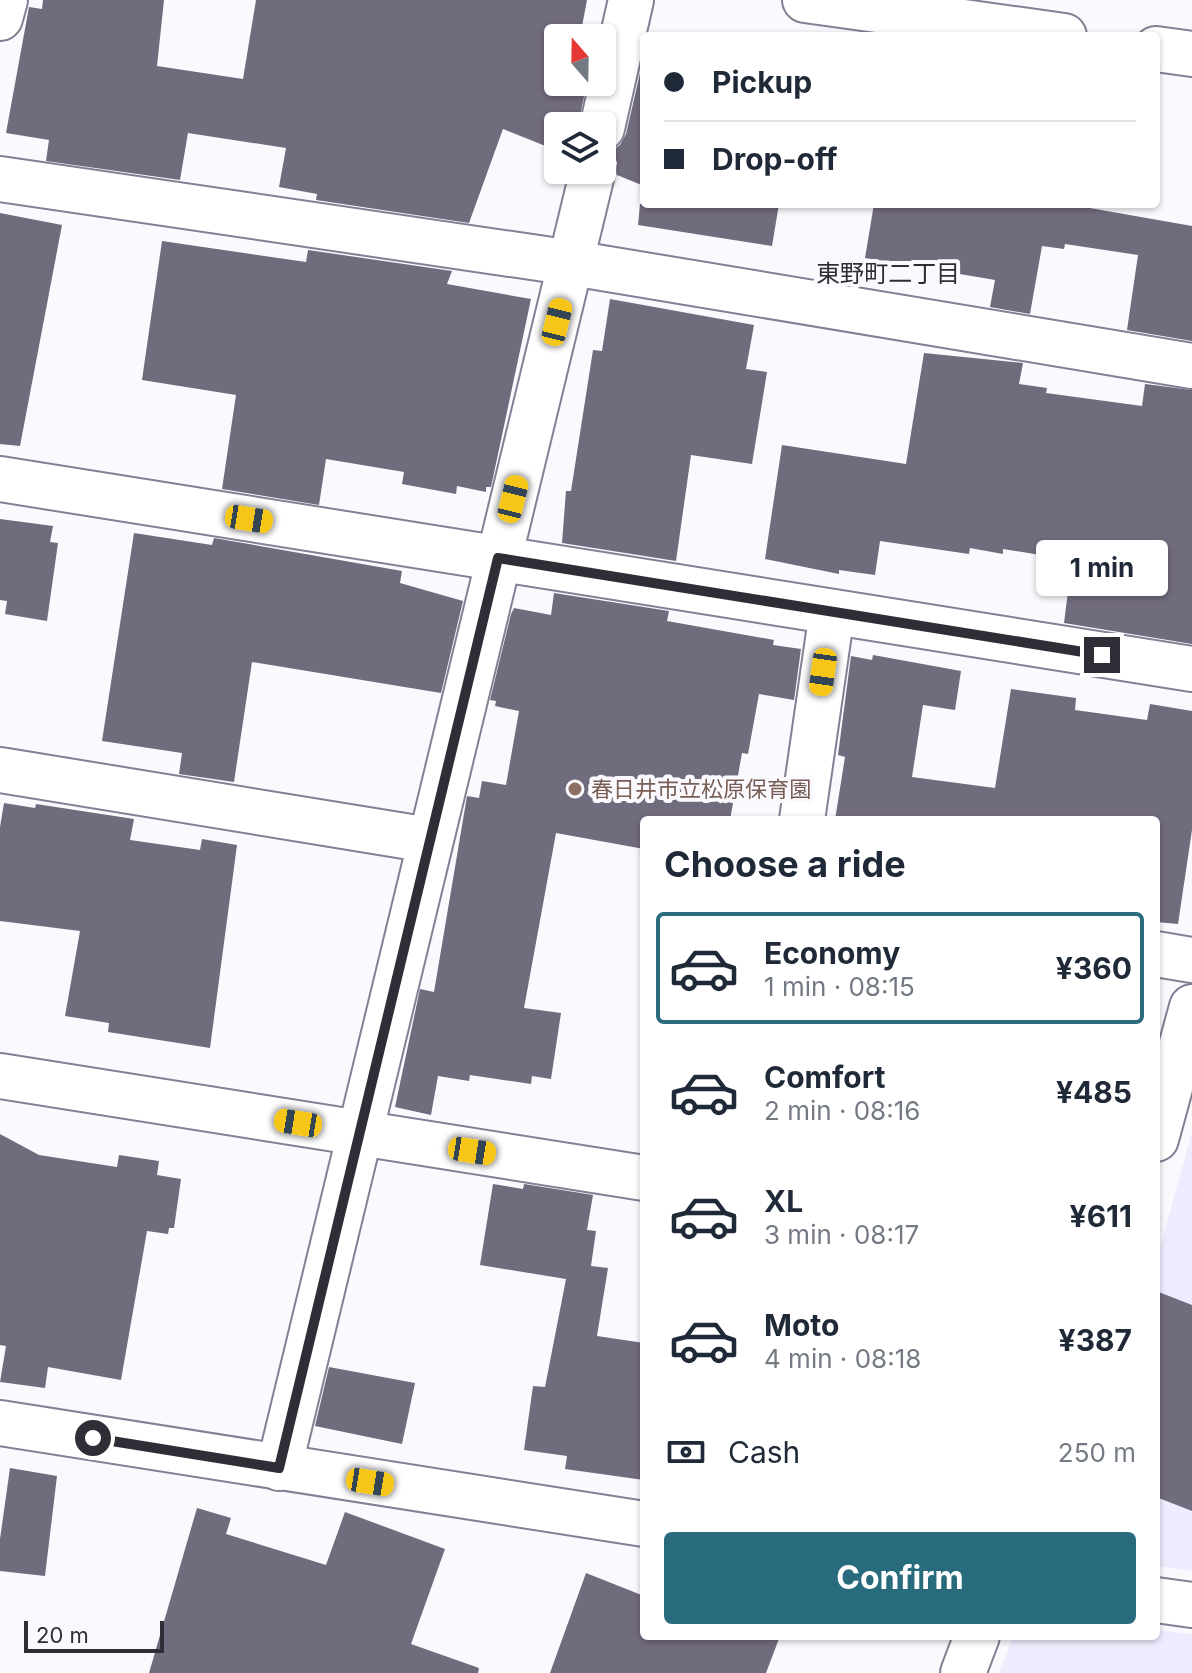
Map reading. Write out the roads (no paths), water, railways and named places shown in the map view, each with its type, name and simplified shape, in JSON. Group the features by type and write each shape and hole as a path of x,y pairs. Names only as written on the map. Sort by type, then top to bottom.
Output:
{"street":[{"path":"0,18 5,0"},
{"path":"606,112 631,0"},
{"path":"805,0 1035,32"},
{"path":"1160,50 1192,54"},
{"path":"0,179 572,263 1192,366"},
{"path":"279,1468 590,184"},
{"path":"0,479 1192,669"},
{"path":"803,816 832,612"},
{"path":"0,770 429,840"},
{"path":"1160,955 1192,960"},
{"path":"1160,1124 1192,1007"},
{"path":"0,1076 640,1177"},
{"path":"0,1423 640,1523"},
{"path":"1160,1601 1192,1605"},
{"path":"963,1673 975,1640"}],"place":[{"name":"春日井市立松原保育園","path":"575,789"}],"district":[{"name":"東野町二丁目","path":"888,273"}]}
